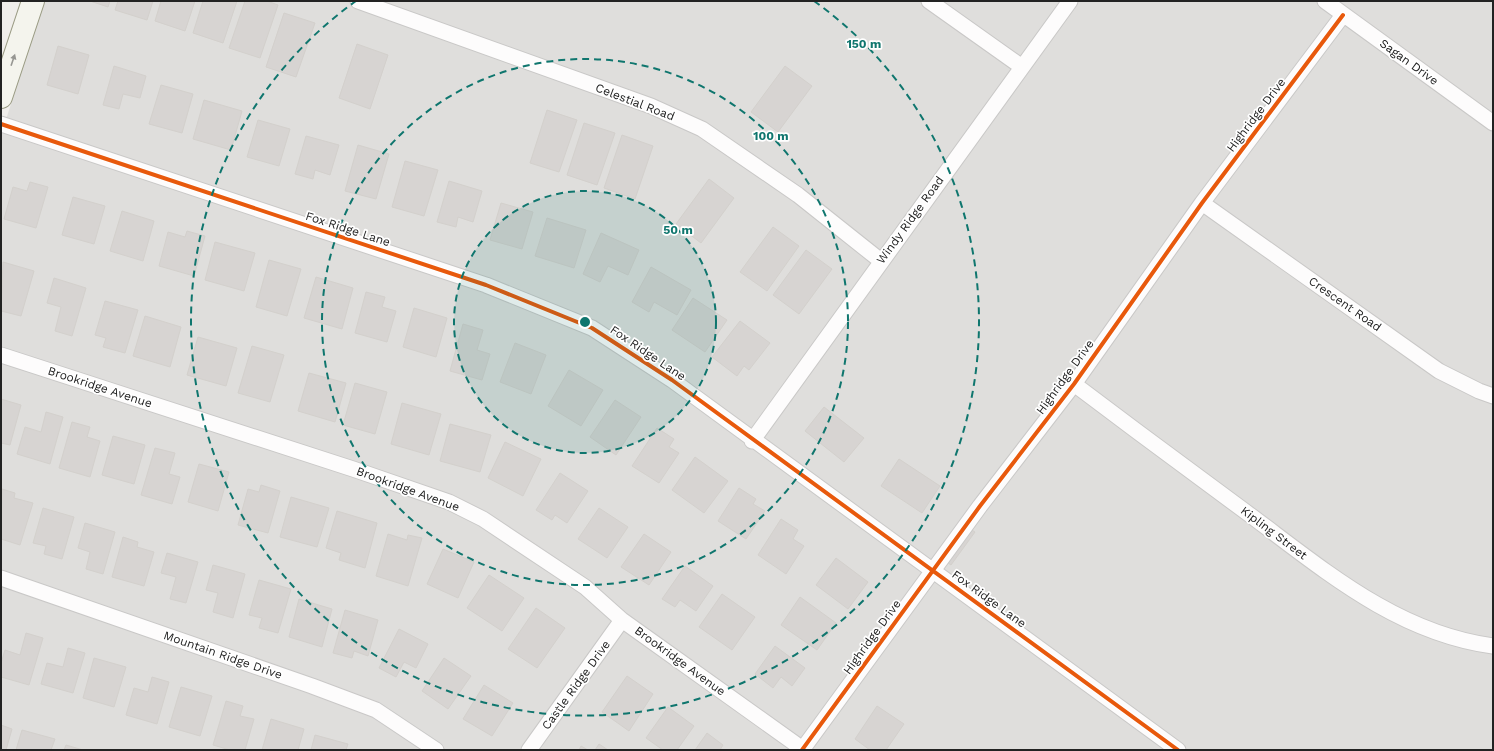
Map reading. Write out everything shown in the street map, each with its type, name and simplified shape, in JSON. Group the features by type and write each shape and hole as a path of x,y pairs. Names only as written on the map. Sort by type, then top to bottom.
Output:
{"main road":[{"path":"1,97 33,1"}],"street":[{"name":"Celestial Road","path":"358,1 651,106 702,129 798,195 881,261"},
{"path":"929,1 1022,67"},
{"name":"Windy Ridge Road","path":"752,441 1070,1"},
{"name":"Sagan Drive","path":"1325,1 1493,123"},
{"name":"Highridge Drive","path":"803,750 933,570 1074,384 1202,203 1343,15"},
{"name":"Fox Ridge Lane","path":"1,124 486,285 592,328 672,380 752,441 933,570 1178,750"},
{"name":"Crescent Road","path":"1202,203 1439,371 1479,391 1493,396"},
{"name":"Brookridge Avenue","path":"1,355 449,502 483,519 585,587 622,620 803,750"},
{"name":"Kipling Street","path":"1074,384 1343,584 1395,616 1438,634 1493,646"},
{"name":"Mountain Ridge Drive","path":"1,578 312,686 376,710 436,750"},
{"name":"Castle Ridge Drive","path":"529,750 622,620"}],"shaded area":[{"path":"44,1 1493,1 1493,750 1,750 1,135"}],"building":[{"path":"90,1 110,1 108,7"},
{"path":"118,1 153,1 147,20 115,10"},
{"path":"161,1 195,1 185,31 155,21"},
{"path":"203,1 237,1 223,43 193,33"},
{"path":"245,1 267,1 278,5 260,58 229,48"},
{"path":"284,13 315,23 296,77 266,67"},
{"path":"357,44 388,55 370,109 339,98"},
{"path":"58,46 89,55 78,94 47,85"},
{"path":"114,66 146,76 140,98 123,94 119,109 103,105"},
{"path":"785,66 812,86 778,132 751,112"},
{"path":"161,85 193,94 182,133 149,124"},
{"path":"204,100 242,111 231,150 193,139"},
{"path":"547,110 577,120 559,172 530,163"},
{"path":"258,120 290,129 279,166 247,157"},
{"path":"584,123 615,133 597,185 567,175"},
{"path":"622,135 653,146 635,199 604,188"},
{"path":"306,136 339,145 330,175 315,170 313,179 295,174"},
{"path":"358,145 389,154 376,199 345,191"},
{"path":"405,161 438,170 424,216 392,207"},
{"path":"709,179 734,198 701,243 676,224"},
{"path":"449,181 482,191 473,222 458,217 456,227 437,222"},
{"path":"30,182 48,187 36,228 4,219 13,187 27,191"},
{"path":"73,197 105,206 94,244 62,235"},
{"path":"501,203 533,212 522,249 490,240"},
{"path":"122,211 154,221 143,261 110,251"},
{"path":"547,218 586,230 574,268 535,256"},
{"path":"773,227 799,246 767,291 740,272"},
{"path":"187,231 205,236 194,276 159,266 168,232 185,237"},
{"path":"601,233 639,250 628,275 608,266 600,282 583,274"},
{"path":"215,242 255,253 244,291 205,280"},
{"path":"806,250 832,269 799,314 773,295"},
{"path":"269,260 301,269 287,316 256,307"},
{"path":"3,262 34,271 21,316 1,311"},
{"path":"651,267 691,290 677,315 654,302 649,312 632,302"},
{"path":"316,277 353,288 342,329 304,318"},
{"path":"54,278 86,288 72,336 55,331 61,307 47,303"},
{"path":"366,292 385,297 382,307 396,311 387,342 355,333"},
{"path":"693,298 727,320 705,352 672,330"},
{"path":"105,301 138,310 125,353 103,347 106,338 95,335"},
{"path":"414,308 447,318 436,357 403,347"},
{"path":"145,316 181,327 170,367 133,356"},
{"path":"740,321 770,343 749,370 744,366 737,376 712,357"},
{"path":"463,324 483,330 477,350 490,354 482,380 450,371"},
{"path":"198,337 237,348 226,386 187,375"},
{"path":"515,343 546,355 531,394 500,382"},
{"path":"252,346 284,355 270,402 238,393"},
{"path":"569,370 603,390 581,426 548,406"},
{"path":"309,373 346,383 335,422 298,411"},
{"path":"355,383 387,392 375,434 343,425"},
{"path":"1,399 21,405 10,445 1,443"},
{"path":"615,400 641,417 616,455 590,437"},
{"path":"402,403 441,414 429,455 391,444"},
{"path":"824,407 864,438 844,462 805,431"},
{"path":"46,412 63,417 50,464 17,454 25,427 41,432"},
{"path":"72,422 90,427 87,437 100,441 90,477 59,468"},
{"path":"450,424 491,435 480,472 440,461"},
{"path":"657,428 674,439 669,447 679,453 659,483 632,466"},
{"path":"113,436 145,445 134,484 102,475"},
{"path":"505,442 541,459 523,496 488,478"},
{"path":"155,448 175,453 169,474 180,477 172,504 141,495"},
{"path":"695,457 728,481 704,513 672,490"},
{"path":"899,459 940,486 922,513 881,486"},
{"path":"199,464 229,472 218,511 188,502"},
{"path":"560,473 588,491 567,523 555,515 552,520 536,510"},
{"path":"261,485 280,491 268,533 238,525 248,489 259,492"},
{"path":"739,488 756,499 753,504 765,511 746,539 718,521"},
{"path":"2,489 15,493 14,498 33,503 20,545 1,539"},
{"path":"291,497 329,508 317,547 280,537"},
{"path":"43,508 74,517 62,559 44,554 46,546 33,543"},
{"path":"599,508 628,527 607,558 578,539"},
{"path":"337,511 377,523 365,568 339,560 341,553 326,548"},
{"path":"781,519 798,530 793,539 804,546 786,574 758,555"},
{"path":"85,523 115,532 103,574 86,569 90,552 78,548"},
{"path":"967,527 975,532 951,565 944,560"},
{"path":"388,534 407,540 408,535 422,538 408,586 376,576"},
{"path":"644,534 671,552 649,585 621,567"},
{"path":"123,537 138,542 137,547 154,552 144,586 112,577"},
{"path":"443,549 474,562 458,598 427,584"},
{"path":"167,553 198,562 186,603 170,599 176,577 161,573"},
{"path":"836,558 868,582 848,609 816,585"},
{"path":"213,565 245,574 233,618 213,612 218,593 206,590"},
{"path":"685,566 713,586 696,611 680,600 675,607 662,599"},
{"path":"489,575 524,598 502,631 467,608"},
{"path":"259,580 291,589 278,633 259,628 262,618 249,615"},
{"path":"722,594 755,617 732,650 699,627"},
{"path":"800,597 836,623 817,650 781,625"},
{"path":"299,599 332,609 322,647 289,637"},
{"path":"536,608 565,628 537,668 508,649"},
{"path":"345,610 378,620 368,656 354,651 352,658 333,653"},
{"path":"399,629 428,644 416,668 404,662 396,677 379,668"},
{"path":"26,633 43,638 29,685 1,677 1,663 5,650 20,655"},
{"path":"775,646 805,668 792,686 781,677 773,688 755,674"},
{"path":"68,648 85,653 73,693 41,684 47,663 63,667"},
{"path":"94,658 126,667 114,707 83,698"},
{"path":"444,658 471,676 448,709 422,691"},
{"path":"627,676 653,694 629,731 602,712"},
{"path":"152,677 169,682 157,724 126,715 134,688 148,692"},
{"path":"484,685 513,703 492,736 463,719"},
{"path":"181,687 212,696 200,736 169,727"},
{"path":"226,701 243,706 240,716 254,719 245,750 230,750 213,745"},
{"path":"877,706 904,724 886,750 870,750 855,739"},
{"path":"668,707 694,726 677,750 663,750 646,738"},
{"path":"271,719 304,729 298,750 262,750"},
{"path":"1,725 12,729 6,750 1,750"},
{"path":"22,730 55,739 51,750 16,750"},
{"path":"707,733 723,745 720,750 695,750"},
{"path":"315,735 348,744 346,750 311,750"},
{"path":"599,744 608,750 595,750"},
{"path":"66,745 83,750 64,750"},
{"path":"581,746 588,750 579,750"}],"cycle path":[{"path":"802,750 980,506 1074,384 1202,203 1343,15"},
{"path":"1,124 486,285 592,328 672,380 1178,750"}]}
